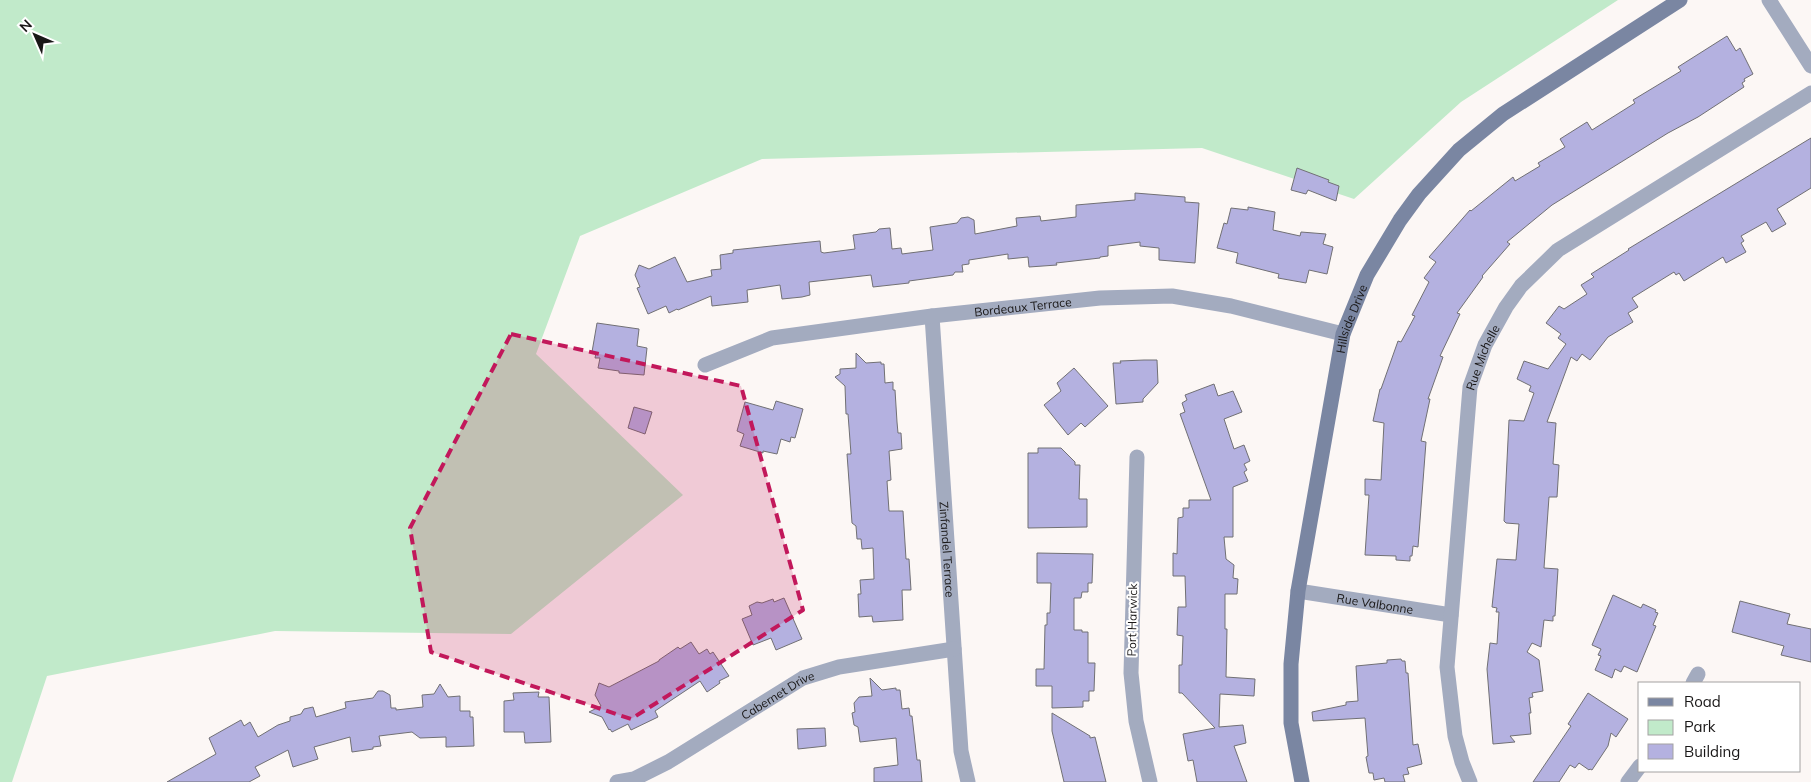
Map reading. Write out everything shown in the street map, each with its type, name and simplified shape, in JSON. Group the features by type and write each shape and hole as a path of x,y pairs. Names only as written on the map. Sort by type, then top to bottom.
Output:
{"street":[{"name":"Hillside Drive","path":"1302,782 1291,723 1291,664 1298,591 1343,334 1368,275 1395,227 1419,194 1459,150 1503,114 1680,0"},
{"path":"1769,0 1811,66"},
{"name":"Rue Michelle","path":"1470,782 1455,736 1448,673 1470,387 1485,345 1506,307 1526,281 1558,250 1811,93"},
{"name":"Bordeaux Terrace","path":"705,365 772,338 932,316 1100,298 1172,296 1231,306 1343,334"},
{"name":"Zinfandel Terrace","path":"932,316 961,751 968,782"},
{"name":"Port Harwick","path":"1136,457 1131,673 1137,729 1150,782"},
{"name":"Rue Valbonne","path":"1298,591 1452,615"},
{"name":"Cabernet Drive","path":"617,782 634,779 668,762 803,678 839,667 954,649"},
{"path":"1628,782 1638,769"}],"highlighted area":[{"path":"511,334 741,386 803,610 631,719 431,652 410,528"}],"green space":[{"path":"0,0 1618,0 1461,102 1354,199 1202,148 762,159 580,236 536,354 683,495 511,634 275,631 47,676 12,782 0,782"}],"building":[{"path":"1727,36 1736,51 1740,48 1753,74 1744,79 1745,81 1742,83 1744,87 1552,205 1507,242 1510,244 1482,276 1457,313 1460,314 1440,356 1443,357 1428,399 1430,399 1421,441 1426,442 1418,547 1413,546 1410,561 1396,560 1396,556 1365,555 1369,495 1365,495 1365,479 1381,480 1384,423 1373,421 1380,389 1398,341 1401,342 1415,316 1412,315 1429,282 1424,278 1436,262 1429,257 1470,210 1513,177 1515,181 1540,166 1538,163 1565,147 1560,139 1587,122 1592,130 1635,103 1633,100 1681,71 1678,67"},
{"path":"1811,138 1811,188 1777,209 1786,224 1772,232 1766,222 1741,236 1744,241 1741,243 1746,252 1726,263 1723,257 1684,281 1679,273 1676,275 1674,272 1632,298 1638,307 1628,313 1633,322 1608,337 1590,360 1582,354 1577,361 1571,357 1547,422 1556,423 1553,464 1559,465 1557,497 1549,497 1544,568 1558,569 1555,616 1553,616 1553,621 1544,620 1541,647 1532,643 1527,652 1539,660 1543,691 1532,693 1533,697 1529,698 1531,734 1510,736 1515,742 1493,744 1487,669 1490,643 1497,644 1499,612 1496,612 1497,608 1492,607 1497,559 1516,560 1519,524 1506,523 1504,521 1509,420 1524,421 1534,393 1529,391 1531,386 1517,379 1524,361 1548,369 1566,344 1558,338 1561,334 1546,323 1559,306 1564,309 1587,294 1581,285 1594,277 1591,274 1628,249"},
{"path":"1297,168 1329,180 1328,182 1339,186 1336,201 1308,190 1306,194 1291,190"},
{"path":"1135,193 1185,197 1185,202 1199,203 1195,263 1159,260 1159,248 1140,246 1140,242 1108,246 1108,256 1056,263 1057,265 1029,267 1028,257 1008,259 1008,254 969,260 969,264 962,265 963,272 909,281 909,283 873,287 871,275 809,282 810,295 782,299 780,285 747,290 748,302 712,306 711,296 669,313 666,306 648,314 637,288 640,287 635,275 639,265 649,269 675,257 687,282 712,276 711,270 721,269 720,255 733,253 733,250 820,241 821,252 824,253 855,249 853,235 876,232 879,229 890,228 892,249 901,248 902,254 933,250 930,227 957,223 961,218 968,217 974,220 975,234 1017,226 1016,218 1040,216 1041,221 1076,217 1076,205 1135,200"},
{"path":"1248,207 1275,212 1273,230 1300,236 1301,232 1326,234 1323,244 1333,247 1327,274 1309,270 1306,283 1278,278 1279,274 1236,263 1238,253 1217,248 1224,223 1227,224 1231,208 1248,210"},
{"path":"597,323 639,329 637,346 647,348 644,375 619,373 619,371 598,368 600,358 595,358 596,353 592,352"},
{"path":"856,353 866,363 881,362 881,364 884,364 885,383 893,382 893,390 895,390 898,433 901,433 902,449 889,451 891,480 887,481 889,511 903,511 906,559 909,559 911,590 902,590 903,620 873,622 872,616 859,617 858,594 861,594 860,580 874,579 873,548 862,549 861,539 857,539 856,526 852,523 847,454 851,454 845,386 835,377 840,374 840,369 856,368"},
{"path":"1157,360 1158,383 1143,399 1143,402 1116,404 1113,363 1121,363 1120,361"},
{"path":"1074,368 1108,406 1085,427 1081,423 1068,435 1044,405 1061,391 1057,383"},
{"path":"1214,384 1218,396 1233,391 1242,412 1224,419 1234,449 1244,445 1250,461 1244,464 1247,470 1244,472 1248,481 1233,487 1233,537 1224,537 1226,559 1234,565 1233,578 1238,579 1237,594 1225,594 1225,629 1227,629 1226,677 1255,679 1254,696 1220,694 1219,727 1243,725 1246,743 1234,746 1247,782 1197,782 1193,760 1188,761 1183,734 1215,728 1182,693 1179,693 1179,665 1182,665 1183,636 1177,635 1178,607 1186,607 1185,576 1173,576 1173,553 1177,554 1178,518 1183,517 1183,508 1189,508 1189,500 1211,500 1180,414 1185,412 1182,403 1187,400 1185,395"},
{"path":"776,401 803,409 795,438 791,437 790,442 781,439 777,454 763,451 763,453 740,446 744,434 737,431 745,402 773,410"},
{"path":"634,407 652,412 645,434 628,428"},
{"path":"1038,448 1061,448 1075,462 1075,465 1080,465 1079,499 1087,499 1087,527 1028,528 1028,453 1038,453"},
{"path":"1037,553 1093,554 1092,583 1088,583 1088,592 1082,592 1081,598 1074,598 1074,630 1088,632 1088,663 1095,663 1094,691 1089,691 1089,701 1083,701 1083,707 1052,708 1052,686 1036,686 1036,669 1044,669 1045,625 1047,625 1047,613 1050,613 1051,583 1037,583"},
{"path":"1613,595 1641,608 1643,604 1656,610 1655,612 1658,613 1653,625 1656,626 1637,672 1624,666 1621,672 1615,669 1612,678 1595,670 1601,656 1598,655 1601,649 1592,645"},
{"path":"784,598 802,639 776,650 771,638 753,645 742,619 752,615 749,606 757,602 762,603 773,599 774,602"},
{"path":"1740,601 1790,614 1787,624 1811,629 1811,662 1781,655 1784,646 1732,632"},
{"path":"691,642 699,654 707,649 710,654 713,652 729,676 719,681 720,683 707,692 700,681 655,711 658,717 631,730 628,724 612,732 602,717 589,712 601,706 595,695 599,683 609,687 659,661 678,647 680,649"},
{"path":"1401,659 1405,661 1406,673 1408,673 1413,745 1418,744 1422,764 1407,768 1409,774 1403,775 1405,782 1385,782 1384,778 1374,780 1373,773 1369,773 1366,757 1368,756 1365,718 1313,721 1312,712 1346,705 1346,702 1358,701 1356,666 1387,663 1387,660"},
{"path":"870,678 882,690 896,688 896,690 900,690 902,709 909,708 910,716 912,716 917,760 920,760 922,782 874,782 874,768 898,765 896,738 860,742 858,727 854,725 852,713 855,712 854,703 859,697 872,696"},
{"path":"440,684 448,697 460,696 460,711 470,711 470,717 473,717 474,746 446,747 446,737 420,738 412,732 379,736 381,746 352,752 350,737 314,747 318,759 293,767 288,750 255,767 260,776 249,782 167,782 216,754 209,738 241,720 244,726 250,722 258,737 278,725 290,721 290,717 301,714 304,709 313,707 316,717 346,708 345,702 373,698 378,691 383,691 390,695 391,708 396,708 396,710 423,707 422,695 434,694"},
{"path":"539,692 538,697 549,697 551,742 525,743 524,732 504,732 504,701 514,700 513,693"},
{"path":"1588,693 1628,719 1616,737 1611,733 1608,746 1592,770 1579,763 1575,768 1570,765 1559,782 1533,782 1571,726 1568,724"},
{"path":"1052,713 1090,736 1090,738 1095,737 1106,782 1064,782 1052,731"},
{"path":"825,728 826,746 798,749 797,729"}]}
